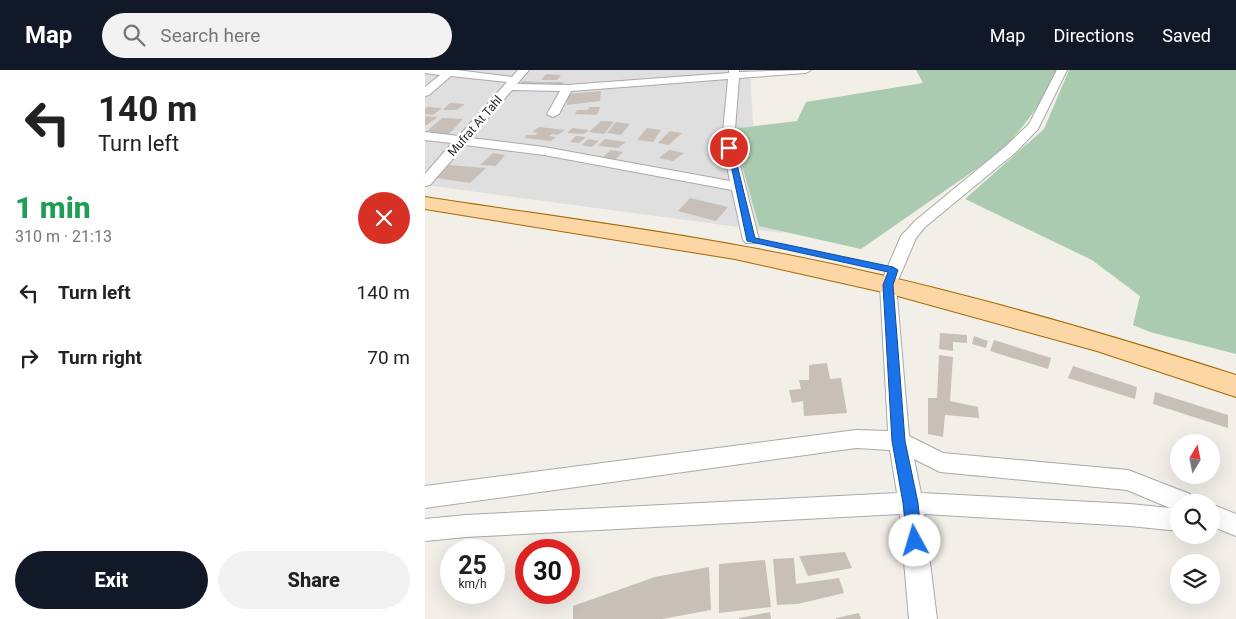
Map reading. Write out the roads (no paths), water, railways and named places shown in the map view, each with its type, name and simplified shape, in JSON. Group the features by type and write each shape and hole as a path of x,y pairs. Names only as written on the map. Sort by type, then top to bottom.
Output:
{"main road":[{"path":"425,190 751,240 891,277 1236,386"},
{"path":"425,202 891,277 998,297 1236,368"}],"street":[{"path":"425,70 451,71 511,83 567,88 734,73 807,70"},
{"name":"Mufrat At Tahl","path":"425,182 524,70"},
{"path":"923,619 911,503 899,441 891,277 909,236 920,224 1011,149 1034,126 1062,70"},
{"path":"425,93 451,71"},
{"path":"734,73 727,142 751,240"},
{"path":"553,114 567,88"},
{"path":"425,136 544,151 738,188"},
{"path":"425,497 856,439 899,441 940,462 1128,480 1170,497"},
{"path":"425,530 476,525 911,503 1130,515 1170,519"},
{"path":"1220,519 1236,525"},
{"path":"1220,524 1236,525"}]}
